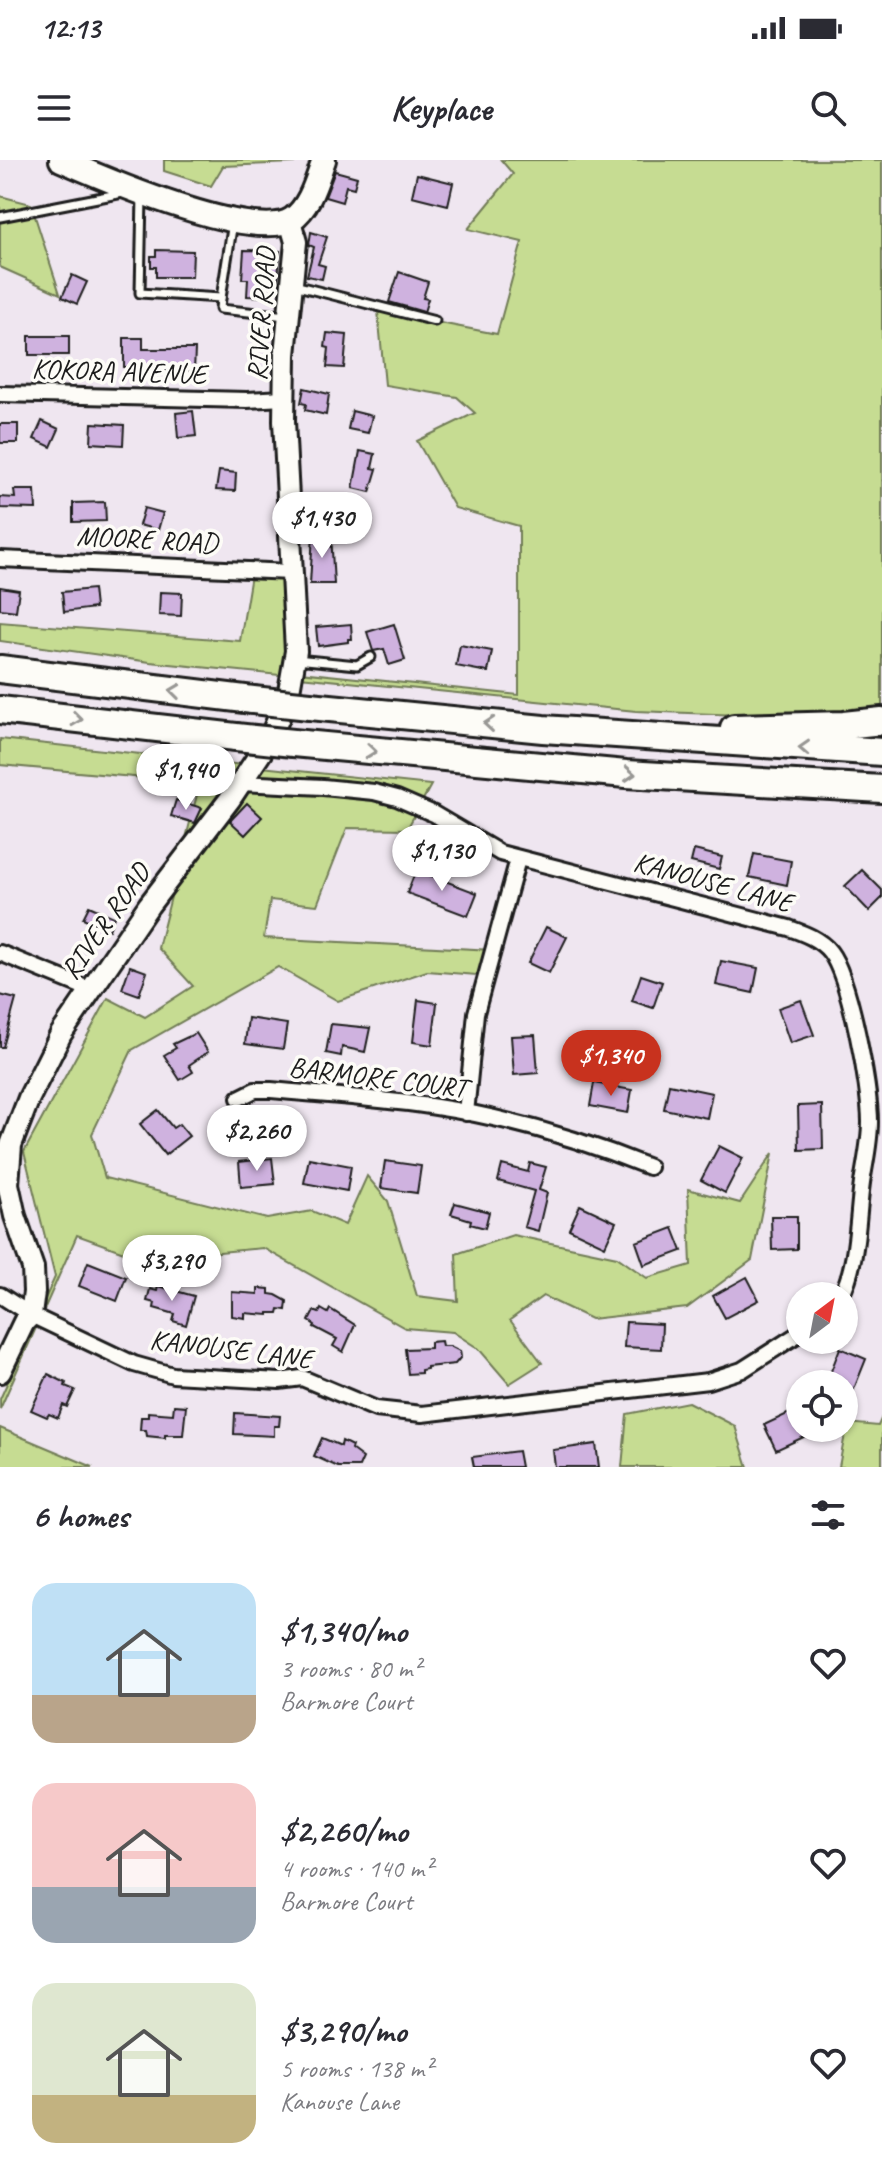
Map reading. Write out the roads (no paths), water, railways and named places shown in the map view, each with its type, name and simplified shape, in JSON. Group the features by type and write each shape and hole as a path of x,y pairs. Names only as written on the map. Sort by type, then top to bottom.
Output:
{"highway":[{"path":"0,669 253,700 543,729 882,752"},
{"path":"0,710 293,743 611,773 882,789"},
{"path":"543,729 788,727 882,721"}],"main road":[{"path":"61,160 89,166 138,192 233,221 264,224 290,221 304,207 324,160"}],"street":[{"name":"RIVER ROAD","path":"0,1372 24,1322 31,1315 34,1276 30,1252 10,1200 8,1168 11,1145 45,1062 149,905 241,783 283,713 294,659 284,398 296,242 290,221"},
{"name":"KOKORA AVENUE","path":"0,394 231,400 284,398"},
{"name":"MOORE ROAD","path":"0,559 291,572"},
{"name":"KANOUSE LANE","path":"241,783 323,787 374,792 397,798 434,814 488,847 518,859 789,928 817,940 831,953 847,988 868,1095 870,1124 852,1261 845,1282"},
{"path":"466,1113 476,1013 518,859"},
{"path":"0,953 91,990"},
{"name":"BARMORE COURT","path":"239,1098 255,1090 271,1090 428,1106 604,1149 649,1167"},
{"name":"KANOUSE LANE","path":"0,1295 31,1315 134,1364 173,1375 279,1381 302,1378 376,1409 403,1414 708,1381 742,1370 786,1342"}],"lane":[{"path":"0,217 138,192 140,293 221,298"},
{"path":"233,221 220,309 289,316"},
{"path":"292,285 435,321"},
{"path":"294,659 357,665 371,657"}]}
